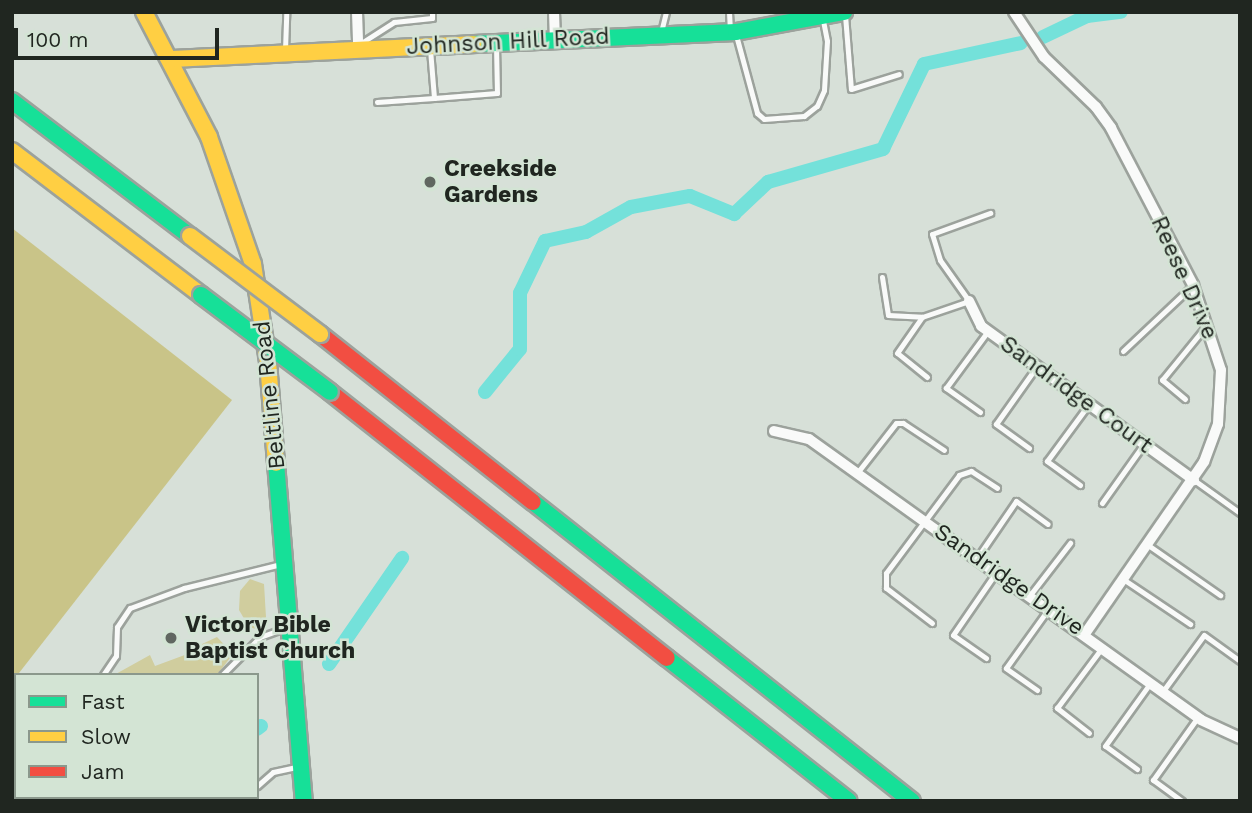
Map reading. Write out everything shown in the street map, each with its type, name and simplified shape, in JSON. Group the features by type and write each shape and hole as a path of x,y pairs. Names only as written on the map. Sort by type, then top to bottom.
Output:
{"main road":[{"name":"Beltline Road","path":"144,12 170,59 228,180 253,264 268,362 304,801"},
{"name":"Johnson Hill Road","path":"170,59 358,47 733,32 845,12"},
{"path":"12,101 320,334 912,801"},
{"path":"12,151 330,392 849,801"}],"street":[{"path":"356,12 358,47"},
{"path":"554,12 555,40"},
{"name":"Reese Drive","path":"1014,12 1044,57 1104,117 1193,285 1219,357 1221,404 1213,444 1194,480 1085,634"},
{"name":"Sandridge Court","path":"969,301 988,331 1194,480"},
{"name":"Sandridge Drive","path":"774,431 809,439 1198,717 1240,738"}],"lane":[{"path":"285,53 286,12"},
{"path":"358,47 394,22 432,19 432,12"},
{"path":"661,35 666,12"},
{"path":"729,12 757,113 764,119 804,116 817,106 824,90 827,41 823,18"},
{"path":"845,12 851,89 899,74"},
{"path":"377,102 497,93 496,43"},
{"path":"430,46 434,98"},
{"path":"883,277 888,315 922,317 969,301 940,260 932,234 990,213"},
{"path":"1124,351 1193,285"},
{"path":"922,317 897,352 928,377"},
{"path":"1185,399 1162,380 1208,324"},
{"path":"980,412 947,388 988,331"},
{"path":"1029,448 996,424 1037,366"},
{"path":"1080,485 1047,461 1089,404"},
{"path":"857,473 896,423 903,423 944,450"},
{"path":"1102,503 1144,444"},
{"path":"932,623 883,584 886,573 963,472 971,471 996,488"},
{"path":"1194,480 1240,513"},
{"path":"977,558 1016,501 1048,524"},
{"path":"1030,595 1070,543"},
{"path":"1148,545 1220,595"},
{"path":"104,673 116,656 117,627 130,608 184,588 284,563"},
{"path":"986,658 953,635 997,572"},
{"path":"1124,579 1189,624"},
{"path":"1037,690 1006,668 1049,608"},
{"path":"224,673 260,637 289,626"},
{"path":"1163,691 1204,635 1240,661"},
{"path":"1089,733 1057,708 1103,647"},
{"path":"1137,769 1105,746 1151,682"},
{"path":"1182,801 1153,780 1198,717"},
{"path":"259,784 273,772 301,766"}],"shaded area":[{"path":"12,228 232,400 19,673 14,673 12,682"},
{"path":"250,579 264,584 266,617 260,630 249,627 239,610 240,591"},
{"path":"217,637 233,654 219,673 118,673 150,655 155,666 201,649 200,645"}],"waterway":[{"path":"1043,37 1087,16 1121,12"},
{"path":"485,392 520,349 520,293 545,241 586,232 631,207 690,196 734,214 768,182 883,149 924,64 1021,43"},
{"path":"329,664 402,558"}],"traffic: fast":[{"path":"474,44 736,32 844,12"},
{"path":"12,101 190,236"},
{"path":"201,295 330,392"},
{"path":"276,463 304,801"},
{"path":"533,502 912,801"},
{"path":"667,658 849,801"}],"traffic: slow":[{"path":"144,12 209,137 253,264 268,362 276,463"},
{"path":"170,59 474,44"},
{"path":"12,151 201,295"},
{"path":"190,236 320,334"}],"traffic: jam":[{"path":"320,334 533,502"},
{"path":"330,392 667,658"}],"place":[{"name":"Creekside Gardens","path":"430,182"},
{"name":"Victory Bible Baptist Church","path":"171,638"}]}
